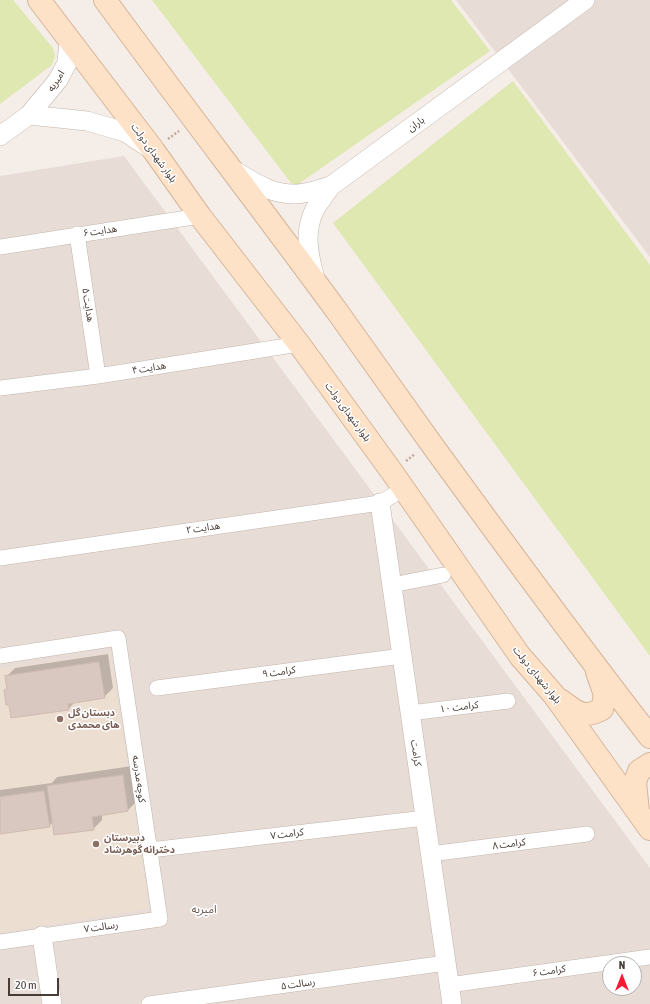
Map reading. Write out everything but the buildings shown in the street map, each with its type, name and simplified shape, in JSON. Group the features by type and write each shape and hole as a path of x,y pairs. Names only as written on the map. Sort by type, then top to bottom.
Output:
{"main road":[{"name":"بلوار شهدای دولت","path":"39,0 154,151 200,216 298,344 403,489 520,656 554,696 644,821"},
{"path":"105,0 193,121 231,168 316,283 430,443 650,737"},
{"path":"554,696 579,713 592,714 602,709 605,695 595,665"},
{"path":"644,821 635,782 638,771 650,764"}],"street":[{"name":"باران","path":"316,283 308,251 309,228 315,210 331,186 584,0"},
{"name":"امیریه","path":"0,136 29,115 58,80 67,63 69,40"},
{"path":"29,115 56,117 94,123 125,132 154,151"},
{"path":"231,168 261,187 284,194 303,194 331,186"},
{"name":"هدایت ۶","path":"0,247 200,216"},
{"name":"هدایت ۵","path":"77,234 98,376"},
{"name":"هدایت ۴","path":"0,388 98,376 298,344"},
{"name":"هدایت ۲","path":"0,558 380,502 403,489"},
{"name":"کرامت","path":"380,502 452,1004"},
{"path":"392,585 443,575"},
{"name":"کوچه مدرسه","path":"0,656 118,638 160,919"},
{"name":"کرامت ۹","path":"157,688 402,656"},
{"name":"کرامت ۱۰","path":"410,714 508,701"},
{"name":"کرامت ۷","path":"150,850 425,818"},
{"name":"کرامت ۸","path":"430,854 587,834"},
{"name":"رسالت ۷","path":"0,942 160,919"},
{"path":"42,936 52,1004"},
{"name":"کرامت ۶","path":"449,985 650,956"},
{"name":"رسالت ۵","path":"149,1004 446,963"}],"shaded area":[{"path":"456,0 650,0 650,257"},
{"path":"124,156 650,868 650,1004 0,1004 0,176"},
{"path":"110,653 149,909 0,932 0,669"}],"green space":[{"path":"0,0 13,0 53,48 55,56 52,65 0,104"},
{"path":"152,0 451,0 490,51 294,187"},
{"path":"513,81 650,265 650,656 333,223"}],"place":[{"name":"دبستان گل های محمدی","path":"60,719"},
{"name":"دبیرستان دخترانه گوهرشاد","path":"96,844"}],"district":[{"name":"امیریه","path":"204,910"}]}
